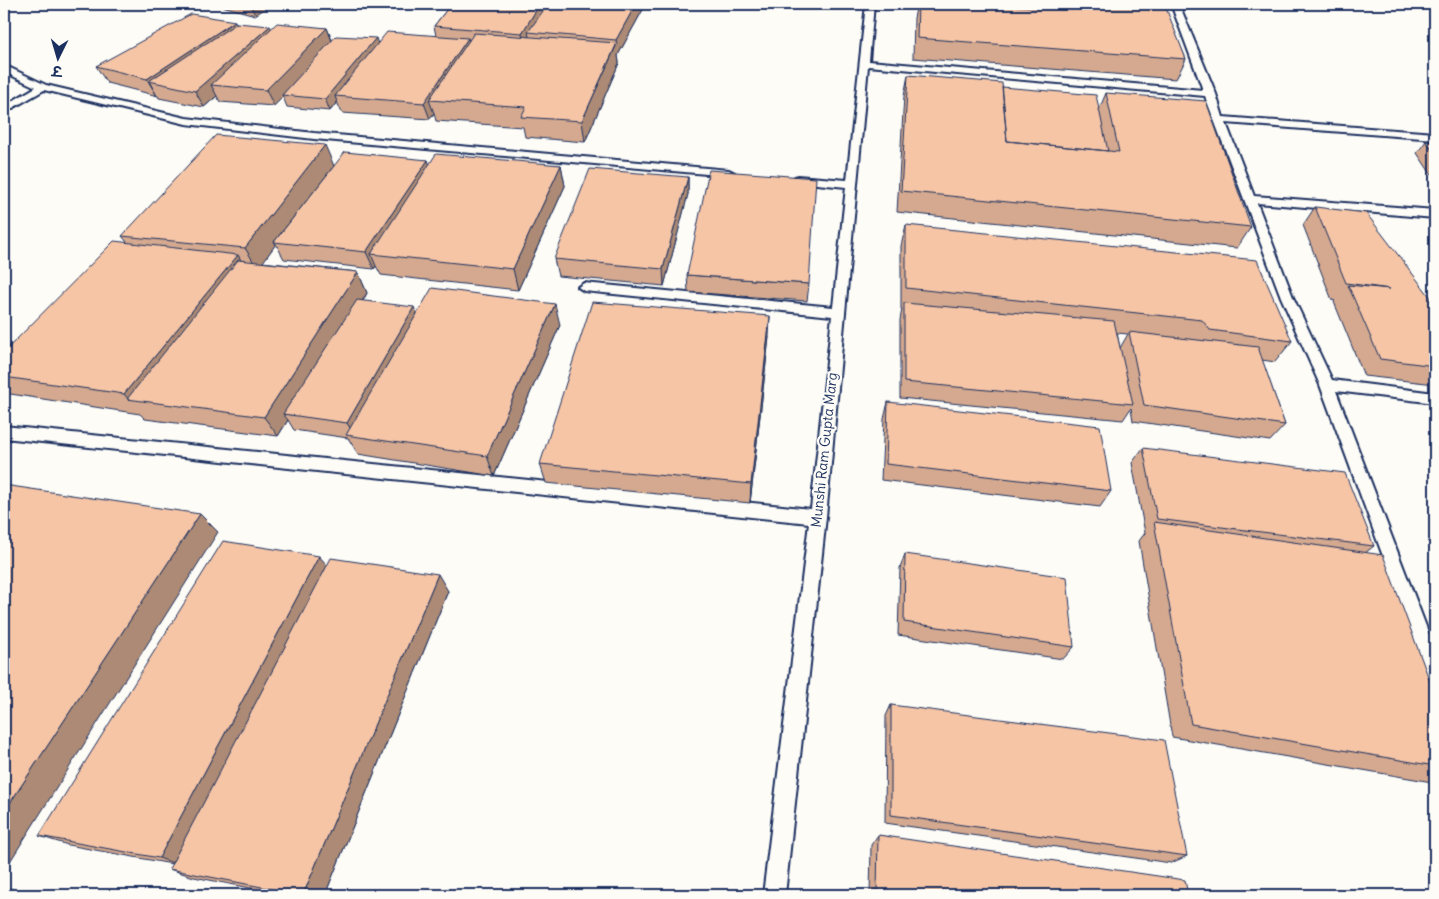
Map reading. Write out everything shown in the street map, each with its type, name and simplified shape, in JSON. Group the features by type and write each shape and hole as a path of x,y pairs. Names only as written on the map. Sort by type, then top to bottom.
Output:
{"lane":[{"name":"Munshi Ram Gupta Marg","path":"774,895 818,517 850,184 870,4"},
{"path":"1175,4 1221,120 1287,297 1327,385 1435,673"},
{"path":"863,63 1211,94"},
{"path":"4,68 43,87 132,110 196,122 314,136 741,174"},
{"path":"4,110 43,87"},
{"path":"1221,120 1435,136"},
{"path":"791,179 850,184"},
{"path":"1250,199 1435,214"},
{"path":"584,287 838,312"},
{"path":"1327,385 1435,398"},
{"path":"4,432 818,517"}],"building":[{"path":"451,4 540,4 522,33 434,26"},
{"path":"548,4 636,4 616,40 528,32"},
{"path":"918,4 993,4 1045,8 1044,4 1110,4 1166,8 1186,59 917,38"},
{"path":"993,4 1031,4 1031,6"},
{"path":"191,14 235,21 147,79 96,66"},
{"path":"237,23 270,26 195,91 149,81"},
{"path":"277,23 327,28 266,90 211,85"},
{"path":"387,32 468,38 424,103 335,96"},
{"path":"474,33 617,43 582,121 521,117 526,107 429,100"},
{"path":"336,36 376,38 325,99 282,95"},
{"path":"908,75 1002,83 1007,141 1119,152 1106,93 1206,101 1251,227 901,191"},
{"path":"1002,87 1096,95 1108,151 1007,141"},
{"path":"216,135 325,145 245,248 122,236"},
{"path":"1426,141 1435,142 1435,154"},
{"path":"345,152 428,160 366,252 274,242"},
{"path":"436,154 561,165 513,269 371,254"},
{"path":"590,169 688,177 663,269 554,259"},
{"path":"709,170 816,178 809,284 687,275"},
{"path":"1315,207 1366,213 1428,294 1435,304 1435,366 1380,359 1348,285 1390,289 1346,283"},
{"path":"906,225 1257,260 1292,341 1210,330 1202,320 906,288"},
{"path":"114,241 238,255 124,394 4,377 4,352"},
{"path":"238,260 358,272 264,417 127,399"},
{"path":"432,288 555,304 487,456 346,435"},
{"path":"357,300 414,307 347,423 283,414"},
{"path":"592,302 770,316 751,484 540,464"},
{"path":"904,303 1114,321 1133,404 904,382"},
{"path":"1129,332 1258,347 1285,425 1144,405"},
{"path":"888,402 1100,426 1111,491 886,464"},
{"path":"1143,448 1345,473 1374,546 1157,519"},
{"path":"4,485 200,514 4,812"},
{"path":"1154,522 1383,555 1435,695 1435,766 1191,724"},
{"path":"223,541 319,556 159,858 39,836"},
{"path":"905,554 1067,577 1074,647 904,622"},
{"path":"331,558 438,574 303,895 169,869"},
{"path":"891,705 1164,740 1187,856 891,815"},
{"path":"878,835 1185,880 1188,895 877,895"},
{"path":"4,887 40,895 4,895"}]}
